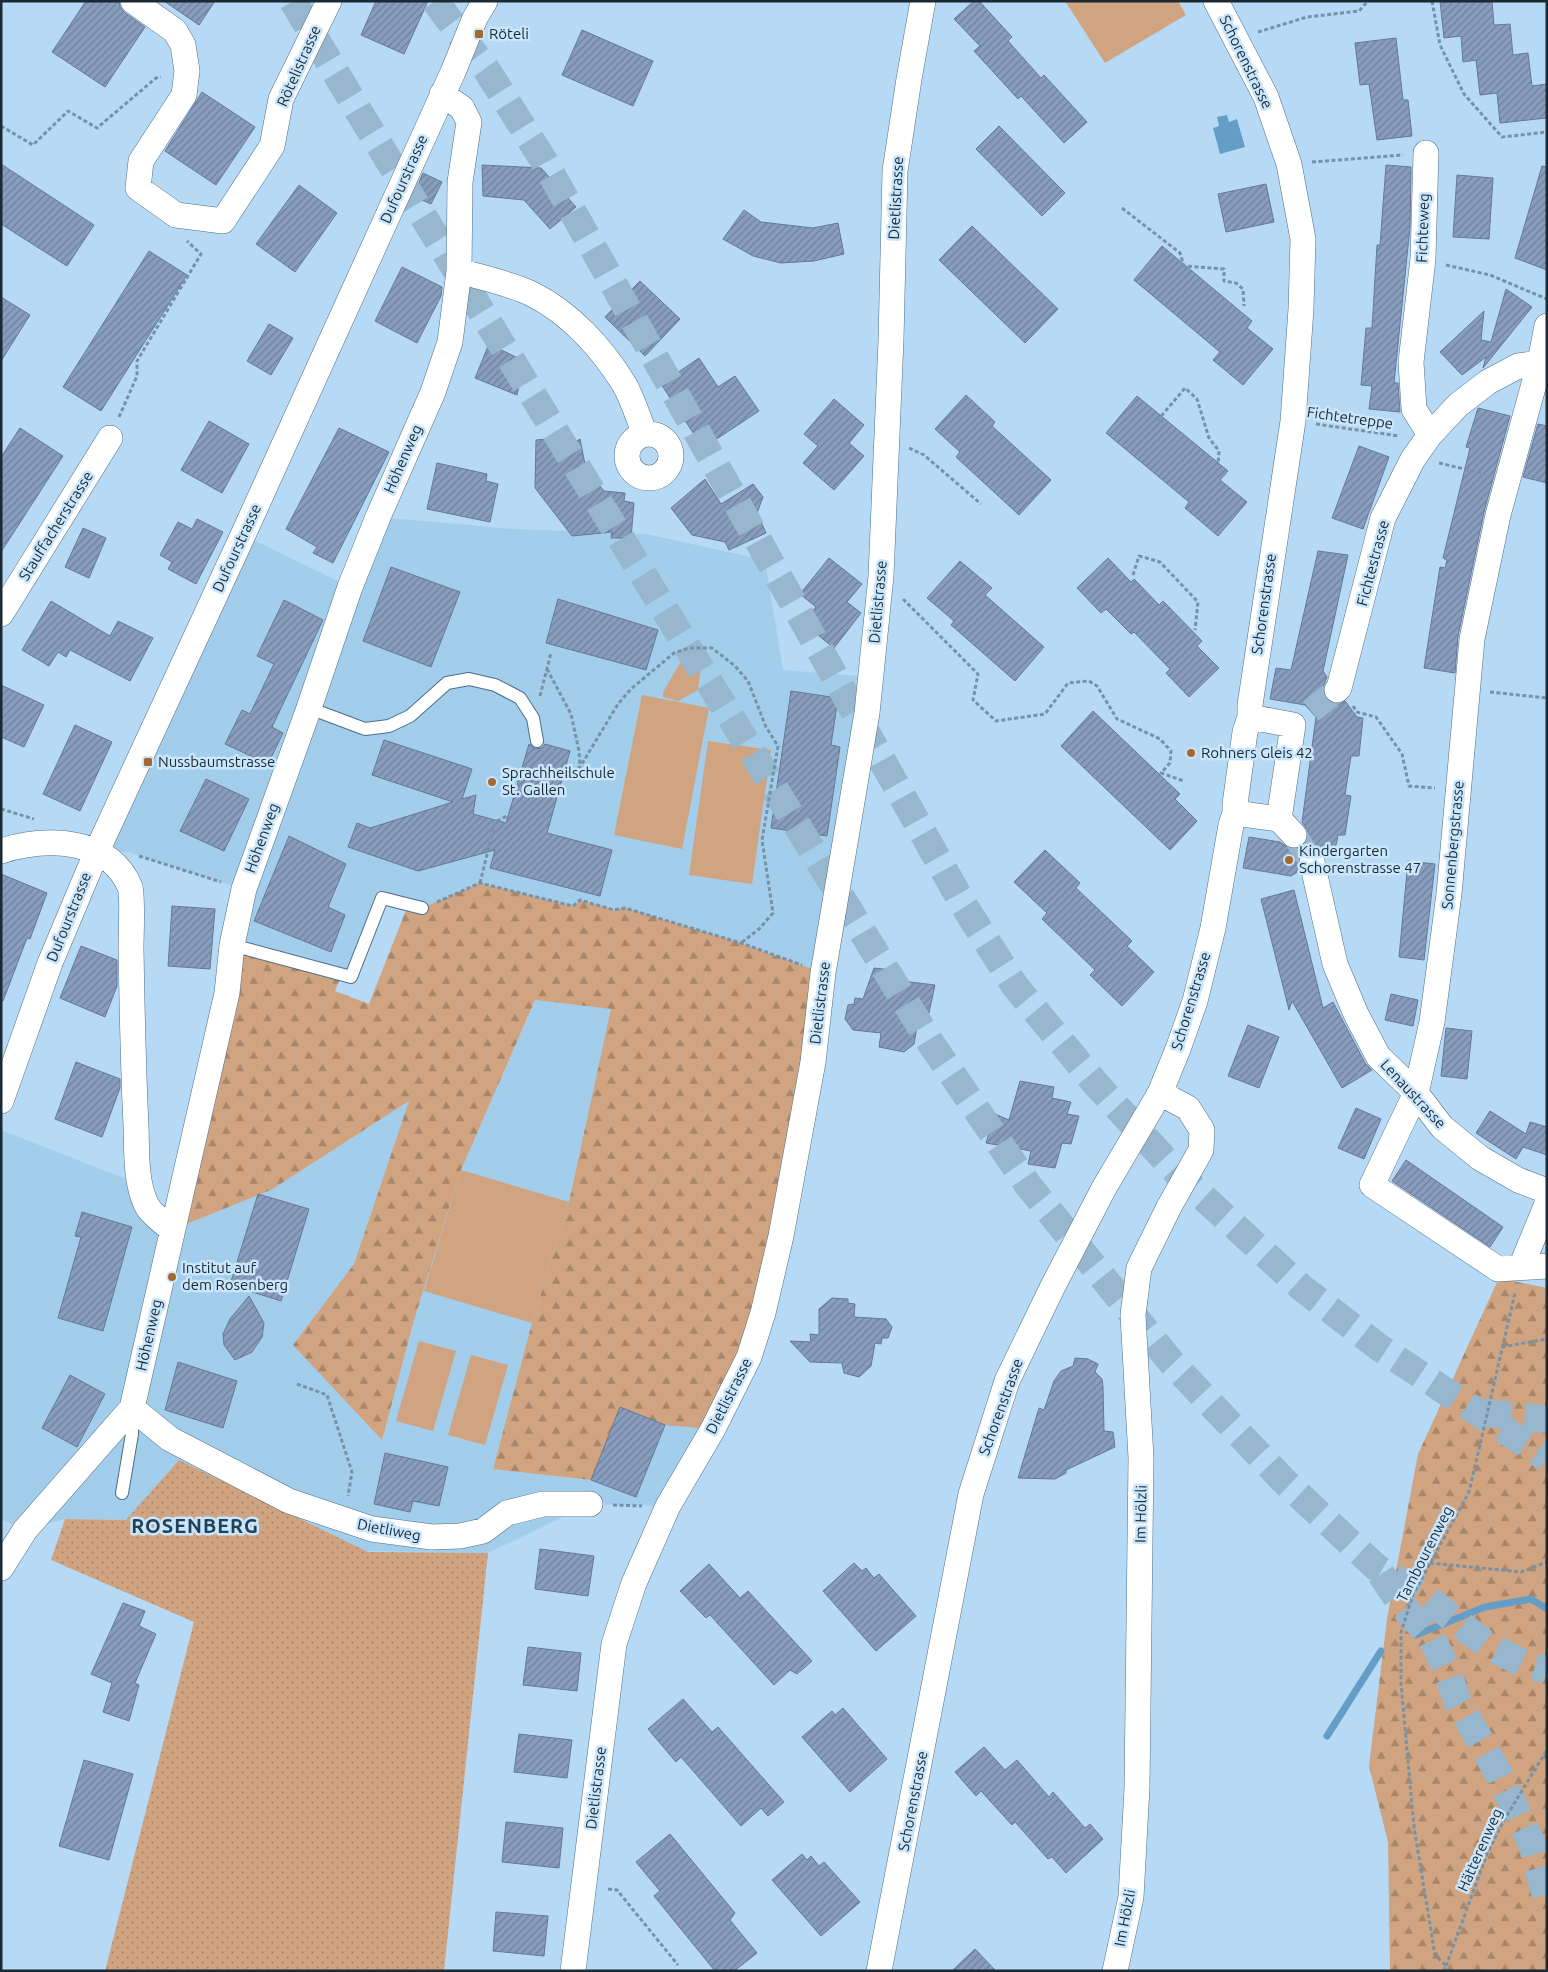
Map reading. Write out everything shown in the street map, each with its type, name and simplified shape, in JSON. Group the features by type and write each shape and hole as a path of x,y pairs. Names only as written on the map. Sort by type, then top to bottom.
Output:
{"street":[{"name":"Rötelistrasse","path":"133,1 175,31 184,45 187,71 184,95 141,161 138,188 176,215 223,221 272,146 280,99 329,1"},
{"name":"Dufourstrasse","path":"1,1101 50,963 97,851 247,526 475,18 485,1"},
{"name":"Dietlistrasse","path":"573,1971 614,1644 634,1583 668,1506 713,1429 749,1357 764,1312 813,1062 823,973 867,713 871,677 881,576 892,340 896,171 909,79 923,1"},
{"name":"Schorenstrasse","path":"879,1971 971,1494 1007,1381 1053,1286 1104,1188 1160,1093 1195,1001 1213,928 1231,824 1235,813 1234,804 1245,732 1250,717 1250,705 1293,421 1302,309 1303,240 1288,164 1266,98 1216,1"},
{"name":"Höhenweg","path":"1,1568 25,1530 132,1408 227,993 232,945 244,889 350,587 378,517 433,392 450,342 459,271 460,182 469,122 462,108 442,94"},
{"name":"Fichteweg","path":"1426,153 1423,259 1411,362 1414,409 1430,435"},
{"path":"459,271 531,294 551,305 571,320 596,345 624,385 645,434"},
{"name":"Sonnenbergstrasse","path":"1521,1267 1498,1270 1372,1185 1416,1093 1432,1022 1449,894 1472,639 1498,515 1543,362 1547,326"},
{"name":"Fichtestrasse","path":"1338,689 1383,518 1413,458 1430,435 1458,405 1488,382 1518,366 1543,362"},
{"name":"Stauffacherstrasse","path":"1,614 110,438"},
{"path":"1235,813 1287,827 1302,718 1250,717"},
{"path":"1,851 21,845 43,843 70,844 97,851 115,864 131,888 132,1057 139,1184 146,1206 172,1230"},
{"name":"Lenaustrasse","path":"1312,862 1335,964 1356,1014 1378,1056 1416,1093 1442,1127 1480,1158 1518,1180 1547,1191"},
{"name":"Im Hölzli","path":"1115,1971 1132,1897 1137,1788 1141,1458 1133,1315 1139,1268 1201,1150 1202,1130 1188,1108 1160,1093"},
{"path":"1547,1204 1521,1267 1547,1266"},
{"name":"Dietliweg","path":"132,1408 150,1425 170,1439 289,1501 372,1529 432,1538 460,1536 483,1531 507,1513 525,1508 543,1504 590,1504"}],"lane":[{"path":"309,708 366,729 388,726 410,716 447,683 469,679 495,685 520,698 533,718 537,741"},
{"path":"232,945 351,978 382,898 422,908"},
{"path":"122,1493 132,1434 132,1408"}],"path":[{"path":"1253,34 1307,18 1359,11 1368,1"},
{"path":"1432,1 1440,45 1464,94 1502,137 1547,132"},
{"path":"1,126 33,145 68,111 97,128 156,78 187,71"},
{"path":"1288,164 1426,153"},
{"path":"1122,208 1180,253 1184,266 1224,269 1224,281 1236,283 1243,289 1244,306"},
{"path":"110,438 137,376 137,361 201,254 173,228 176,215"},
{"path":"1423,259 1490,275 1547,299"},
{"path":"1157,420 1185,388 1197,399 1209,438 1219,450 1218,465"},
{"name":"Fichtetreppe","path":"1293,421 1402,436 1399,454 1413,458"},
{"path":"905,446 924,455 982,504"},
{"path":"1413,458 1482,473"},
{"path":"1133,575 1139,556 1160,562 1198,602 1196,630"},
{"path":"899,594 978,674 973,700 996,720 1045,714 1068,684 1089,681 1097,686 1117,719 1160,739 1171,751 1170,763 1161,773 1184,781"},
{"path":"565,768 574,770 580,767 618,704 631,689 674,653 689,648 712,648 735,666 748,681 766,727 778,746 762,840 773,913 759,929 741,943"},
{"path":"533,718 551,653"},
{"path":"547,669 571,714 580,751 580,767"},
{"path":"1338,689 1357,712 1376,717 1382,724 1402,754 1409,786 1444,789"},
{"path":"1492,692 1547,698"},
{"path":"1,808 42,822"},
{"path":"480,883 495,822 509,815"},
{"path":"139,856 244,889"},
{"path":"422,908 480,883 573,906 580,900 614,910 625,908 741,943 823,973"},
{"name":"Tambourenweg","path":"1446,1966 1435,1955 1414,1828 1401,1683 1401,1632 1413,1595 1469,1492 1521,1267"},
{"path":"1502,1347 1547,1339"},
{"path":"297,1384 327,1395 352,1472 344,1520"},
{"path":"590,1504 668,1506"},
{"path":"1430,1563 1521,1572 1547,1562"},
{"name":"Hätterenweg","path":"1446,1966 1487,1854 1504,1820 1547,1750"},
{"path":"600,1888 617,1890 678,1965"},
{"path":"1444,1971 1446,1966"}],"shaded area":[{"path":"1227,115 1229,122 1237,119 1245,147 1220,154 1213,128 1219,126 1217,117"},
{"name":"Sprachheilschule St. Gallen","path":"378,517 513,529 646,534 765,560 783,670 871,677 823,973 741,943 625,908 614,910 580,900 573,906 480,883 422,908 382,898 351,977 232,945 243,889 129,852 97,851 243,535 350,587"},
{"name":"Institut auf dem Rosenberg","path":"535,1000 612,1009 569,1202 532,1323 493,1469 591,1480 620,1407 713,1429 668,1506 590,1504 488,1553 364,1551 179,1460 126,1520 65,1519 25,1530 1,1519 1,1130 139,1184 172,1230 271,1190 409,1101 354,1264 293,1345 414,1320 461,1170"}],"green space":[{"path":"1065,1 1178,1 1186,15 1105,63"},
{"path":"693,654 701,666 698,690 678,701 663,697 663,692 683,658"},
{"path":"642,695 709,708 682,849 614,835"},
{"path":"708,741 771,750 752,884 689,875"},
{"path":"480,883 573,906 580,900 614,910 625,908 741,943 823,973 781,1236 713,1429 665,1425 591,1480 493,1469 532,1323 569,1202 611,1009 535,1000 461,1170 414,1320 382,1440 293,1345 354,1264 409,1101 271,1190 172,1230 232,945 342,974 335,991 369,1004 408,905 422,908"},
{"path":"461,1170 569,1202 532,1323 424,1291"},
{"path":"1499,1278 1547,1288 1547,1971 1390,1971 1388,1842 1369,1766 1387,1619 1418,1454"},
{"path":"419,1341 456,1351 433,1431 396,1421"},
{"path":"471,1355 508,1365 485,1445 448,1435"},
{"path":"179,1460 368,1552 488,1553 444,1971 105,1971 194,1622 51,1560 65,1519 126,1520"}],"building":[{"path":"86,1 119,1 120,7 124,12 145,27 105,87 52,52"},
{"path":"164,1 215,1 199,25"},
{"path":"376,1 428,1 404,54 361,35"},
{"path":"974,1 979,1 1012,37 1008,41 1041,78 1044,75 1087,122 1064,143 1021,96 1018,99 974,51 980,46 954,19"},
{"path":"1440,1 1492,1 1494,25 1510,24 1513,55 1528,53 1532,86 1547,84 1547,118 1500,123 1497,93 1480,95 1476,60 1463,62 1461,36 1444,38"},
{"path":"582,30 653,61 633,106 562,75"},
{"path":"1396,38 1403,100 1408,100 1412,136 1377,140 1369,84 1360,85 1355,43"},
{"path":"202,92 255,127 216,185 165,151"},
{"path":"999,126 1065,193 1042,216 976,149"},
{"path":"1,164 94,225 67,266 1,224"},
{"path":"482,165 541,168 576,207 550,229 524,200 483,196"},
{"path":"1386,165 1411,167 1410,227 1394,383 1398,383 1400,412 1369,409 1372,386 1361,385 1366,328 1372,328 1377,245 1380,245"},
{"path":"1542,166 1547,167 1547,270 1515,258"},
{"path":"423,173 442,182 431,204 413,196"},
{"path":"1457,175 1493,178 1489,239 1453,237"},
{"path":"1266,184 1274,222 1226,232 1218,194"},
{"path":"299,185 337,213 295,272 256,244"},
{"path":"744,210 761,222 813,228 838,223 844,254 814,261 781,263 753,256 723,239"},
{"path":"972,226 1058,309 1025,343 939,260"},
{"path":"1162,246 1252,321 1247,328 1273,349 1243,385 1213,360 1220,352 1134,280"},
{"path":"149,251 187,275 101,411 63,387"},
{"path":"402,267 442,287 441,296 417,343 375,321"},
{"path":"640,281 680,319 645,356 605,317"},
{"path":"1506,289 1532,307 1483,368 1486,357 1462,375 1440,352 1484,311 1481,340 1491,342"},
{"path":"1,297 30,315 1,361"},
{"path":"269,324 293,338 271,375 247,361"},
{"path":"489,344 524,361 517,395 475,378"},
{"path":"699,358 718,387 735,376 759,411 703,448 661,384"},
{"path":"966,395 995,422 992,426 1051,480 1019,515 956,457 960,452 935,429"},
{"path":"1137,396 1228,471 1220,480 1247,502 1218,536 1185,508 1189,502 1106,433"},
{"path":"834,399 864,425 849,443 864,456 834,490 803,463 818,446 804,434"},
{"path":"1478,408 1510,416 1484,512 1458,636 1455,673 1424,668 1440,567 1445,568 1447,560 1443,558 1470,448 1466,447"},
{"path":"209,421 249,444 222,493 181,470"},
{"path":"1538,424 1547,426 1547,483 1523,477"},
{"path":"20,428 63,456 1,552 1,457"},
{"path":"339,428 389,452 333,563 313,553 317,547 286,529"},
{"path":"570,437 575,442 580,439 586,469 604,491 625,493 624,501 634,503 631,538 611,538 612,532 572,536 535,488 536,440"},
{"path":"1359,446 1389,457 1363,529 1332,518"},
{"path":"437,463 487,474 486,481 498,484 490,522 427,509"},
{"path":"705,479 721,504 753,484 763,497 757,513 766,533 729,550 725,542 692,535 671,508"},
{"path":"197,519 223,532 196,584 168,569 172,562 160,555 178,522 192,529"},
{"path":"83,528 106,538 89,578 65,567"},
{"path":"1318,551 1348,555 1323,671 1327,677 1323,687 1323,694 1333,704 1340,704 1345,701 1357,717 1363,718 1359,756 1351,756 1345,795 1351,796 1345,835 1338,835 1336,845 1323,854 1316,848 1308,848 1303,851 1298,858 1299,871 1291,876 1243,868 1249,837 1280,842 1290,849 1297,849 1303,846 1308,839 1308,831 1302,822 1316,717 1305,705 1270,699 1276,668 1291,670"},
{"path":"829,558 862,584 847,602 861,613 834,648 803,623 816,607 800,594"},
{"path":"1108,558 1131,582 1134,579 1159,605 1163,601 1202,641 1197,646 1219,668 1189,697 1166,673 1170,669 1134,632 1131,634 1106,609 1101,613 1077,588"},
{"path":"960,561 992,588 985,595 1044,647 1015,681 951,625 954,621 927,598"},
{"path":"391,567 460,592 431,667 363,641"},
{"path":"558,599 658,630 646,670 546,643"},
{"path":"284,600 323,620 272,727 283,733 268,764 225,744 242,710 250,714 274,664 257,656"},
{"path":"51,601 110,636 118,621 153,638 130,681 70,650 66,657 58,652 49,666 22,650"},
{"path":"1,685 44,705 24,747 1,737"},
{"path":"791,691 838,698 831,745 840,747 827,836 771,828"},
{"path":"1093,711 1180,794 1175,799 1197,821 1170,850 1061,746"},
{"path":"75,725 112,742 80,811 43,794"},
{"path":"384,740 472,769 462,799 476,795 473,814 506,823 529,744 535,749 542,748 545,744 570,751 547,833 612,850 600,896 490,868 495,850 418,871 348,847 357,823 370,828 453,802 372,775"},
{"path":"206,779 249,799 224,851 180,831"},
{"path":"289,836 346,864 328,907 345,915 331,952 254,921"},
{"path":"1045,850 1080,883 1076,888 1132,941 1127,946 1154,972 1122,1006 1090,975 1095,970 1042,919 1047,913 1014,882"},
{"path":"1408,861 1435,864 1424,960 1399,957"},
{"path":"1,874 47,893 30,939 27,938 3,1001 1,1001"},
{"path":"1294,890 1323,1008 1333,1002 1365,1063 1372,1070 1342,1088 1292,1001 1289,1010 1261,899"},
{"path":"172,906 215,909 210,969 168,966"},
{"path":"81,946 117,960 117,986 105,1017 60,998"},
{"path":"874,968 901,971 902,981 935,985 928,1017 919,1015 914,1044 904,1052 879,1047 881,1033 853,1030 845,1019 848,1005 854,1004 855,998 863,999"},
{"path":"1391,994 1418,1000 1413,1026 1385,1020"},
{"path":"1248,1025 1279,1037 1259,1088 1228,1076"},
{"path":"1446,1028 1472,1031 1467,1079 1441,1076"},
{"path":"76,1062 120,1079 120,1088 102,1137 55,1119"},
{"path":"1020,1081 1054,1087 1052,1098 1071,1102 1067,1114 1079,1116 1071,1144 1062,1143 1055,1168 1028,1164 1031,1151 986,1143 995,1114 1009,1120"},
{"path":"1356,1108 1381,1119 1364,1159 1338,1148"},
{"path":"1490,1111 1526,1134 1530,1122 1547,1127 1547,1155 1523,1147 1516,1159 1476,1133"},
{"path":"1406,1160 1503,1227 1490,1247 1392,1181"},
{"path":"258,1194 309,1209 281,1301 230,1285"},
{"path":"82,1212 132,1227 103,1331 58,1318 81,1237 75,1236"},
{"path":"249,1296 264,1323 262,1337 252,1352 235,1360 224,1345 223,1334 230,1319"},
{"path":"832,1298 848,1299 848,1303 855,1304 854,1317 886,1319 892,1327 888,1338 882,1338 881,1344 875,1343 871,1366 859,1377 844,1373 842,1363 810,1362 790,1341 811,1342 810,1334 819,1335 819,1309"},
{"path":"1075,1358 1088,1359 1098,1364 1095,1372 1102,1379 1104,1431 1113,1432 1115,1447 1066,1470 1066,1473 1055,1479 1018,1478 1039,1408 1044,1410 1054,1381 1061,1371 1073,1366"},
{"path":"178,1362 237,1381 223,1428 165,1410"},
{"path":"70,1375 105,1394 77,1447 42,1428"},
{"path":"620,1407 665,1425 636,1497 591,1480"},
{"path":"385,1453 448,1467 439,1506 413,1501 410,1512 374,1504"},
{"path":"540,1549 594,1556 588,1596 535,1589"},
{"path":"854,1563 862,1571 866,1568 874,1578 879,1574 916,1616 876,1651 823,1591"},
{"path":"709,1564 740,1598 748,1591 812,1661 797,1674 790,1670 774,1685 710,1615 706,1618 680,1591"},
{"path":"123,1603 145,1611 139,1626 156,1634 135,1683 139,1685 129,1721 103,1712 112,1683 91,1674"},
{"path":"528,1647 581,1653 577,1691 523,1685"},
{"path":"683,1699 712,1732 718,1727 784,1802 768,1816 761,1808 741,1826 681,1757 676,1762 648,1729"},
{"path":"843,1708 887,1759 850,1792 802,1737 832,1711 835,1715"},
{"path":"519,1734 572,1740 567,1778 514,1772"},
{"path":"984,1747 1005,1770 1017,1760 1049,1797 1053,1792 1085,1828 1090,1824 1103,1839 1066,1873 1052,1857 1048,1859 1015,1822 1012,1825 981,1791 976,1796 955,1772"},
{"path":"84,1760 133,1774 109,1860 59,1846"},
{"path":"506,1822 563,1828 559,1868 502,1862"},
{"path":"670,1834 735,1913 730,1920 757,1953 734,1971 715,1971 654,1896 660,1891 636,1862"},
{"path":"802,1854 807,1860 811,1856 819,1866 824,1862 860,1902 821,1936 772,1880"},
{"path":"496,1912 548,1916 544,1956 493,1951"},
{"path":"975,1949 996,1971 952,1971"}],"waterway":[{"path":"1416,1635 1485,1607 1531,1599 1547,1609"},
{"path":"1327,1736 1381,1651"}],"tunnel":[{"path":"293,1 359,112 930,1042 1028,1185 1172,1363 1282,1479 1377,1568 1420,1593 1488,1646 1523,1663 1547,1670"},
{"path":"435,1 488,72 544,161 963,904 1015,986 1096,1084 1178,1174 1302,1288 1380,1348 1547,1458"},
{"path":"1311,711 1337,690"},
{"path":"1294,835 1312,862"},
{"path":"1483,1413 1547,1419"},
{"path":"1381,1574 1400,1603 1431,1637 1446,1668 1457,1700 1496,1769 1532,1844 1547,1899"}],"place":[{"name":"Röteli","path":"479,34"},
{"name":"Rohners Gleis 42","path":"1191,753"},
{"name":"Nussbaumstrasse","path":"148,762"},
{"name":"Sprachheilschule St. Gallen","path":"492,782"},
{"name":"Kindergarten Schorenstrasse 47","path":"1289,860"},
{"name":"Institut auf dem Rosenberg","path":"172,1277"}],"district":[{"name":"ROSENBERG","path":"195,1526"}]}
